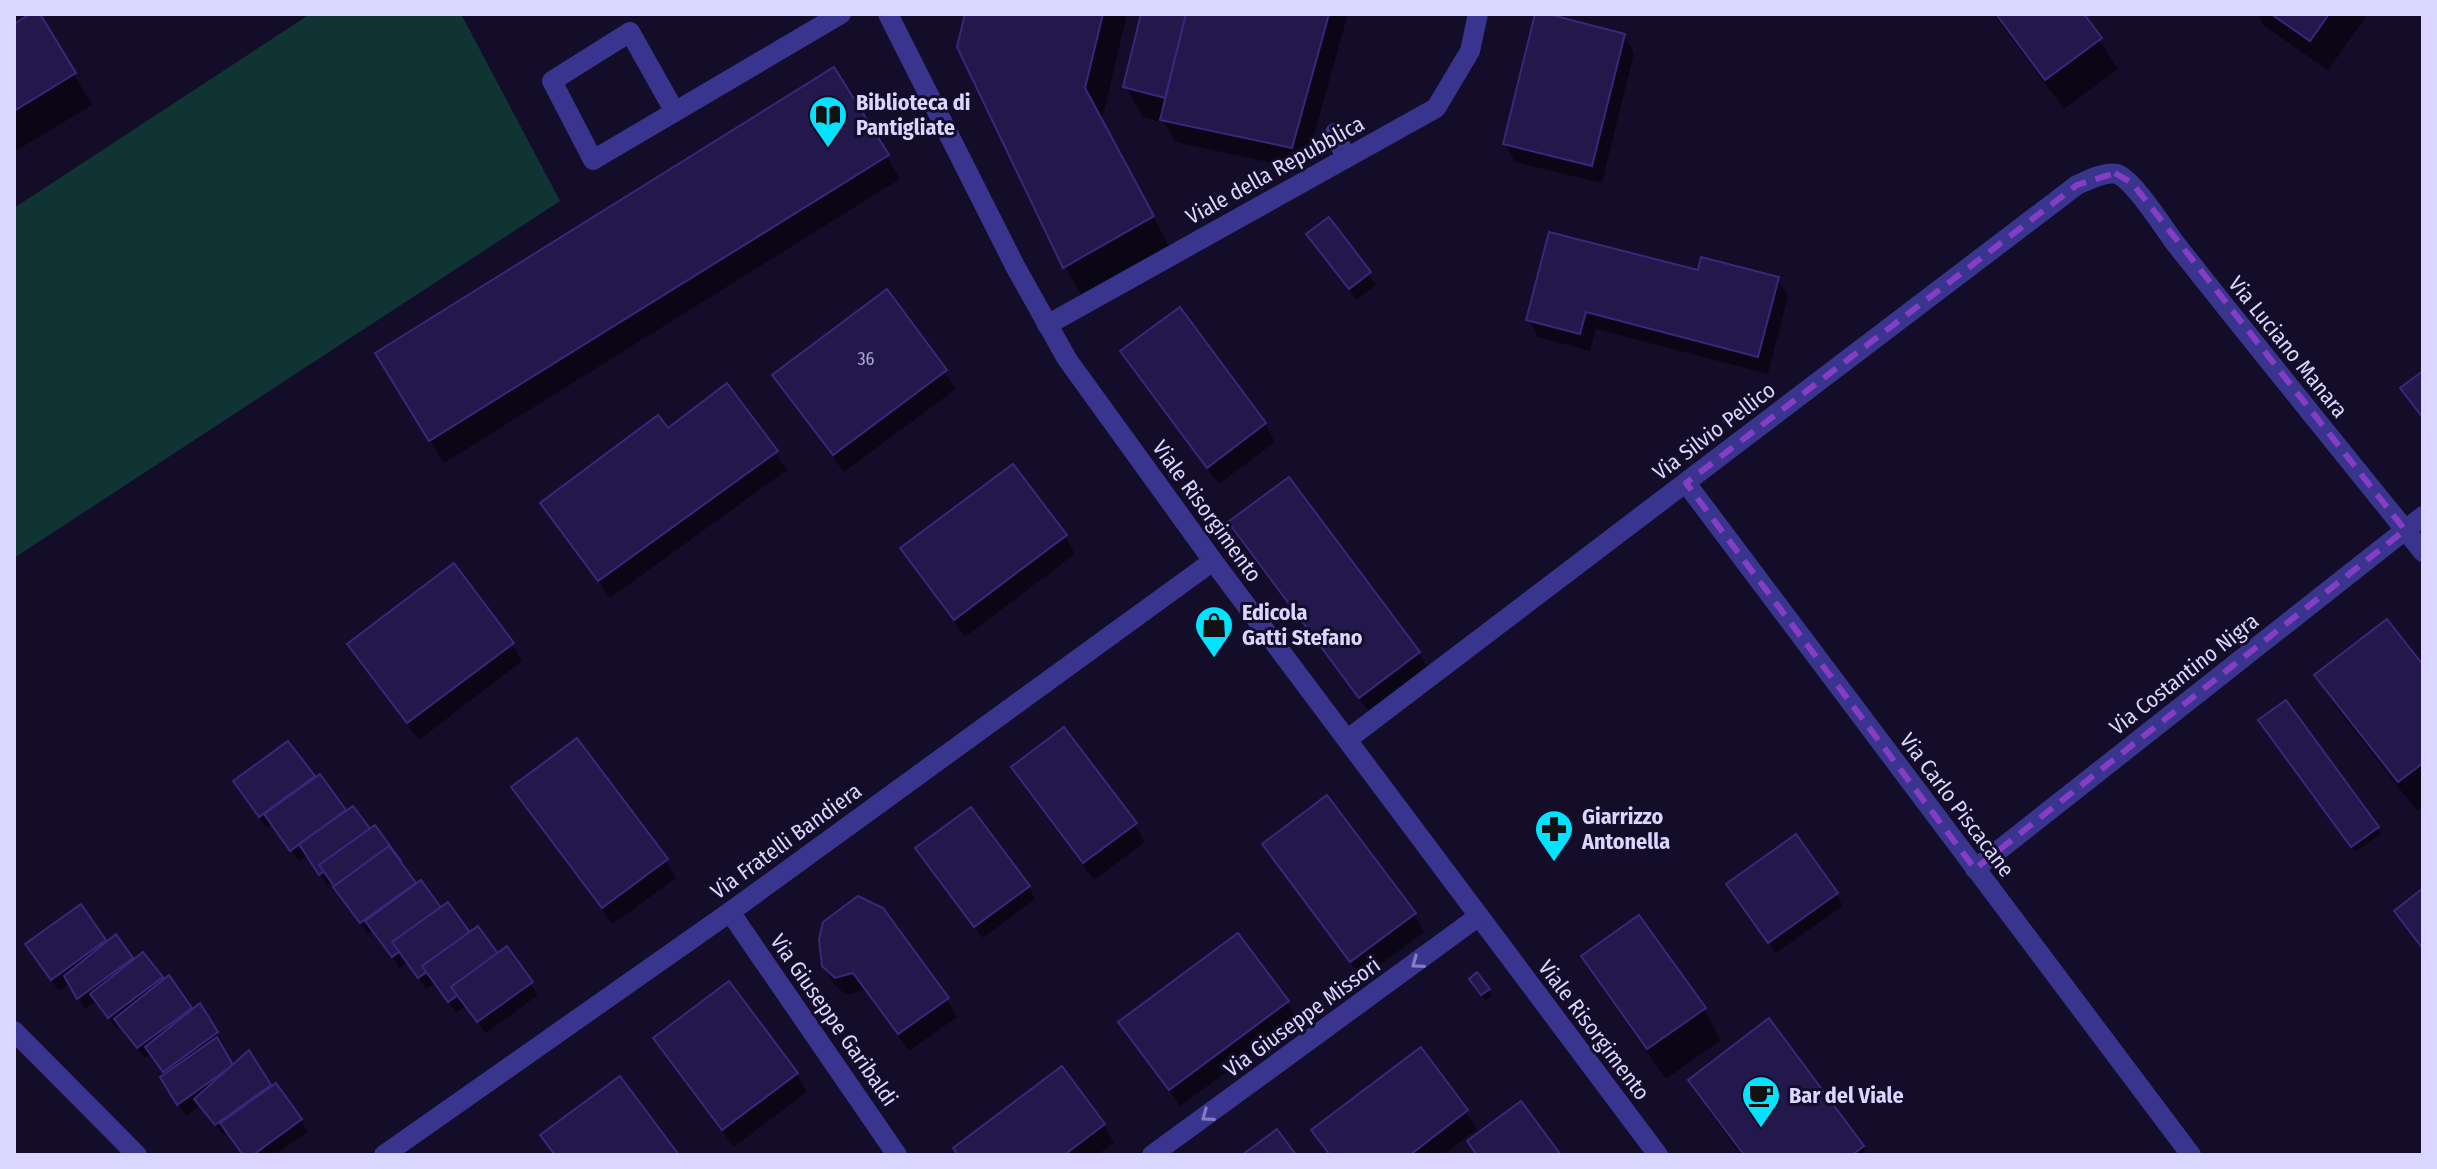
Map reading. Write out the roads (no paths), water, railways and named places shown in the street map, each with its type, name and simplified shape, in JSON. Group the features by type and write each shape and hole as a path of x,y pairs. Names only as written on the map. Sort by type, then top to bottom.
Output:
{"street":[{"path":"675,112 630,32 552,81 593,160 675,112 841,14"},
{"name":"Viale Risorgimento","path":"888,14 1047,325 1097,402 1653,1153"},
{"name":"Viale della Repubblica","path":"1047,325 1436,108 1470,51 1478,14"},
{"path":"1335,133 1346,158"},
{"name":"Via Silvio Pellico","path":"1348,739 2077,185 2115,173"},
{"name":"Via Luciano Manara","path":"2115,173 2132,183 2259,350 2423,552"},
{"name":"Via Carlo Piscacane","path":"1686,483 2191,1155"},
{"name":"Via Costantino Nigra","path":"1975,869 2423,516"},
{"name":"Via Fratelli Bandiera","path":"384,1155 730,912 1213,561"},
{"name":"Via Giuseppe Garibaldi","path":"730,912 897,1155"},
{"name":"Via Giuseppe Missori","path":"1152,1155 1479,916"},
{"path":"14,1031 137,1155"}],"place":[{"name":"Biblioteca di Pantigliate","path":"828,149"},
{"name":"Edicola Gatti Stefano","path":"1214,659"},
{"name":"Giarrizzo Antonella","path":"1554,863"},
{"name":"Bar del Viale","path":"1761,1129"}]}
